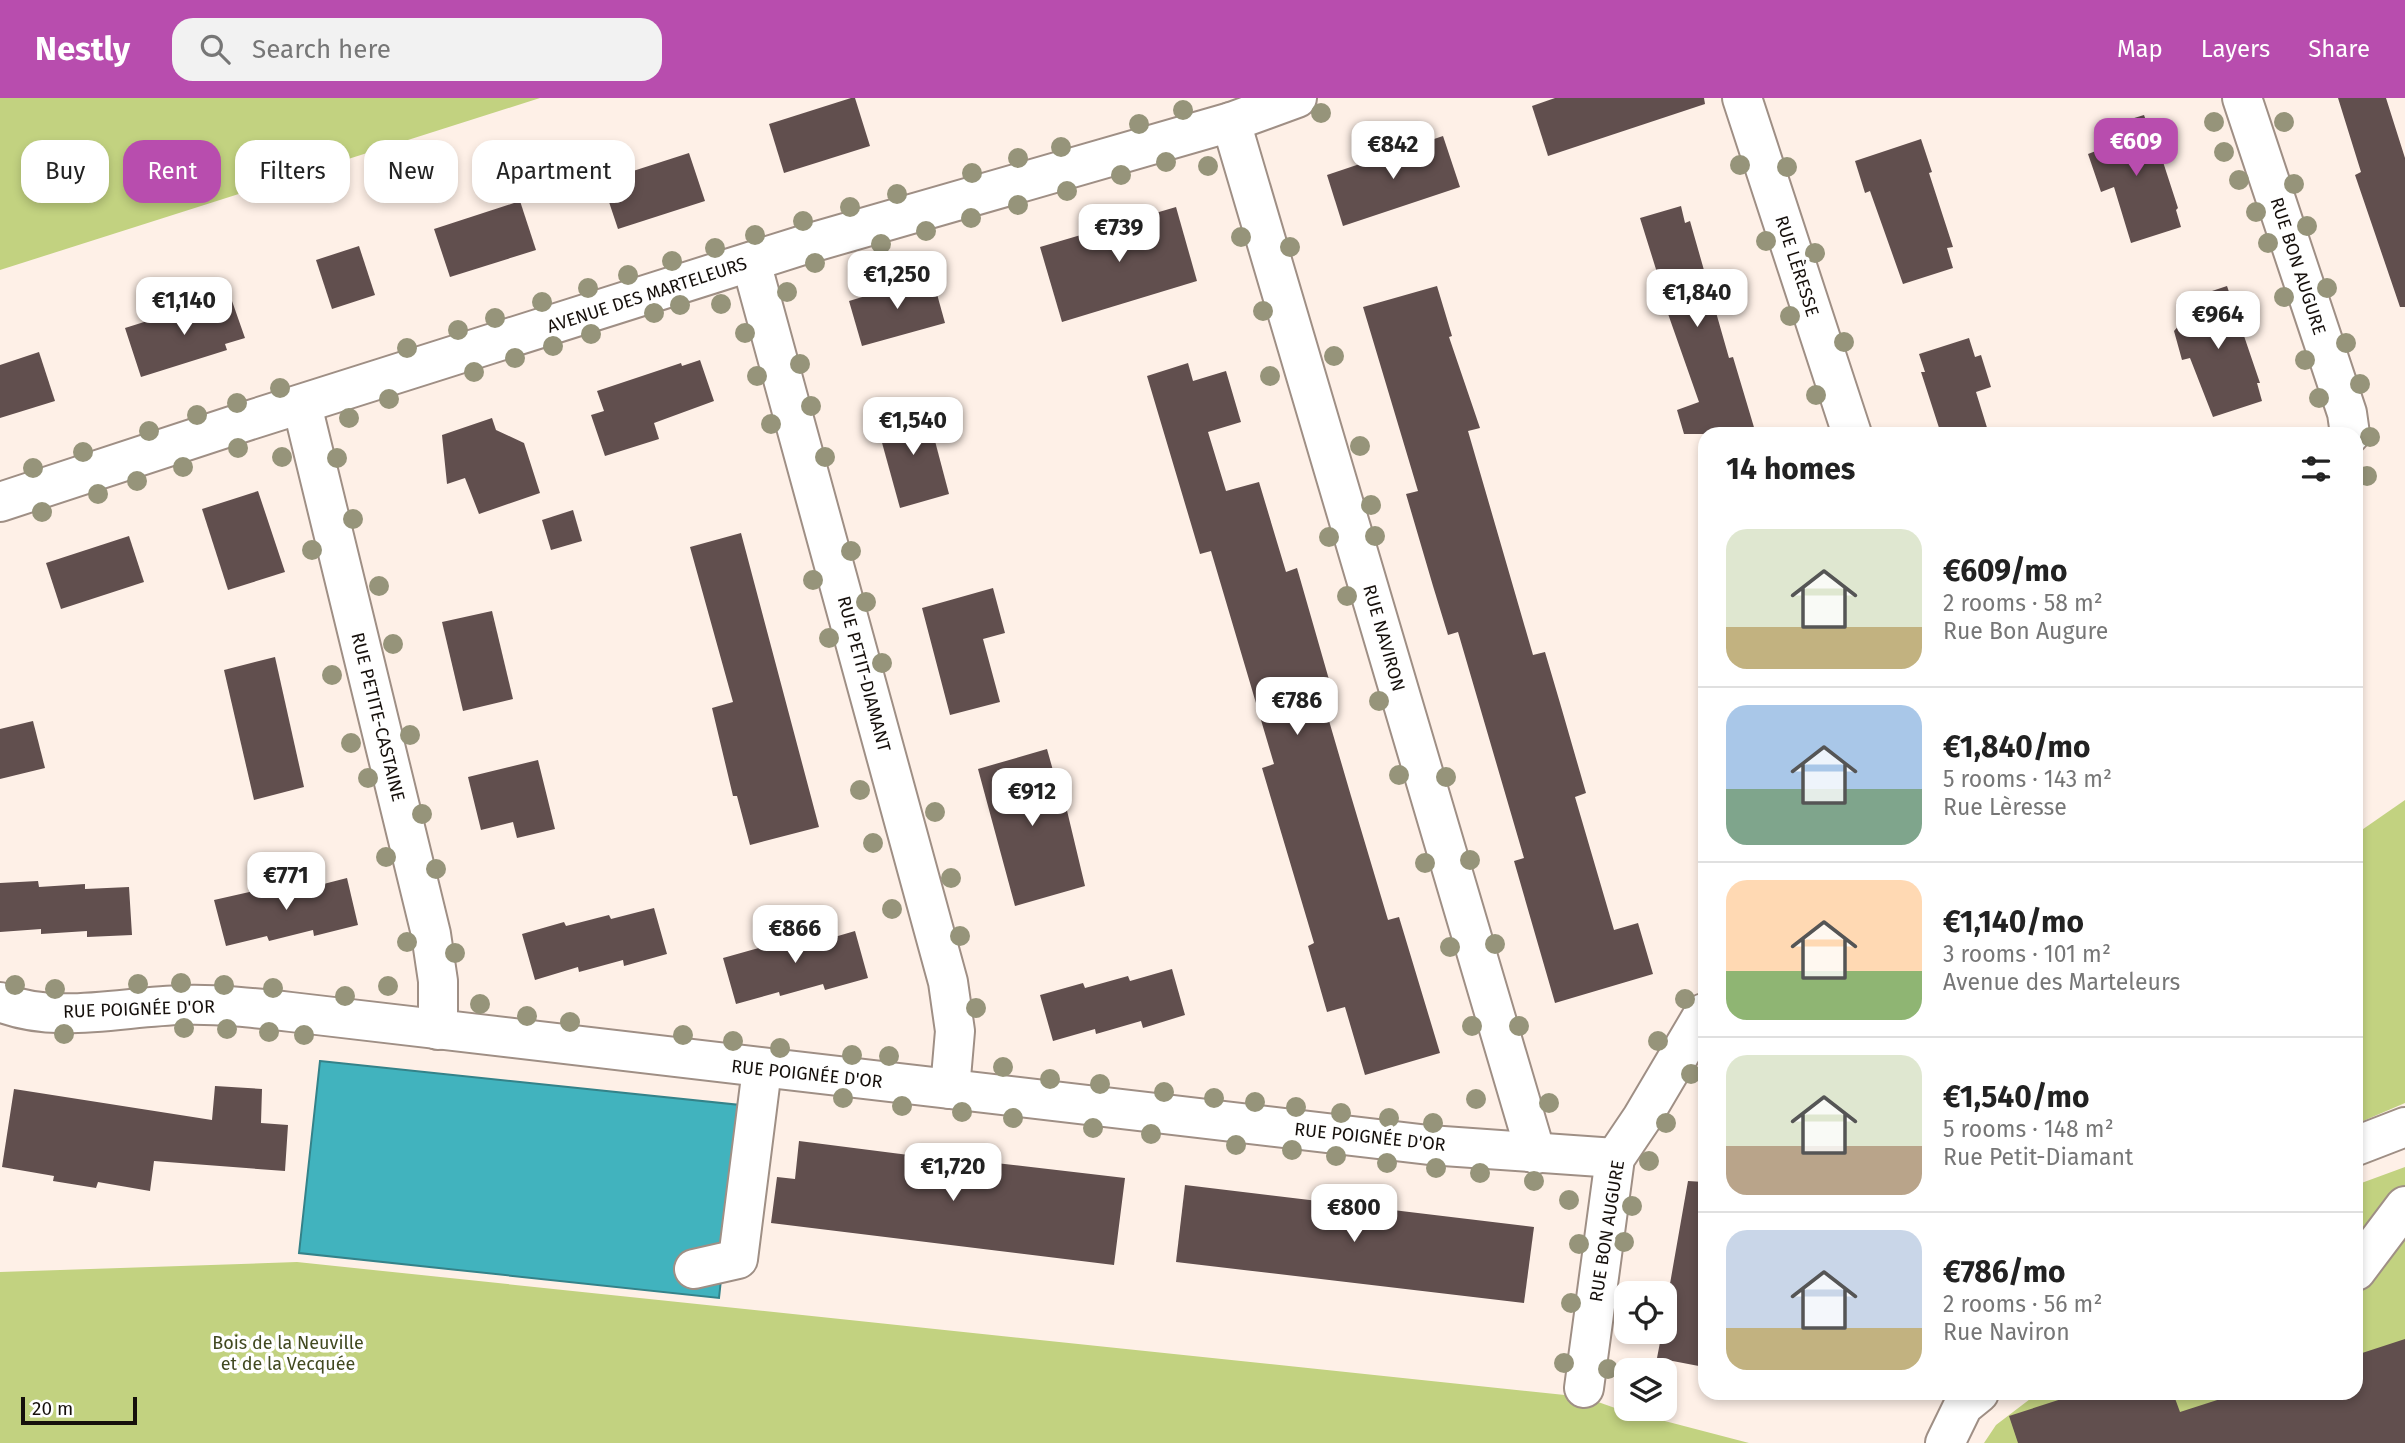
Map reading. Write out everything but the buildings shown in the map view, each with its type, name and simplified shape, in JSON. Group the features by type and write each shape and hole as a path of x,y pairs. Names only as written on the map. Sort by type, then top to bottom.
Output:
{"street":[{"name":"AVENUE DES MARTELEURS","path":"0,502 751,262 1231,122 1297,98"},
{"name":"RUE LÈRESSE","path":"1742,98 1850,427"},
{"name":"RUE BON AUGURE","path":"2242,98 2347,413 2349,427"},
{"name":"RUE NAVIRON","path":"1231,122 1536,1154"},
{"name":"RUE PETIT-DIAMANT","path":"751,262 948,982 955,1031 950,1089"},
{"name":"RUE PETITE-CASTAINE","path":"302,405 431,934 438,981 438,1030"},
{"name":"RUE POIGNÉE D'OR","path":"0,1002 15,1008 48,1012 184,1005 235,1007 1429,1145 1615,1158"},
{"name":"RUE BON AUGURE","path":"1584,1388 1615,1158 1698,1023"},
{"path":"694,1269 738,1259 762,1069"},
{"path":"2363,1143 2405,1127"},
{"path":"2363,1262 2405,1206"},
{"path":"1945,1443 1963,1406 1970,1400"}],"green space":[{"path":"0,98 540,98 408,140 364,140 364,154 350,159 350,140 235,140 235,195 221,200 221,140 123,140 123,203 210,203 0,270"},
{"path":"2405,800 2405,1103 2363,1121 2363,829"},
{"path":"2405,1167 2405,1443 1984,1443 1996,1425 2029,1400 2363,1400 2363,1182"},
{"name":"Bois de la Neuville et de la Vecquée","path":"297,1262 1584,1397 1614,1408 1614,1421 1665,1421 1749,1443 0,1443 0,1272"}],"water":[{"path":"320,1061 740,1105 719,1298 299,1253"}]}
